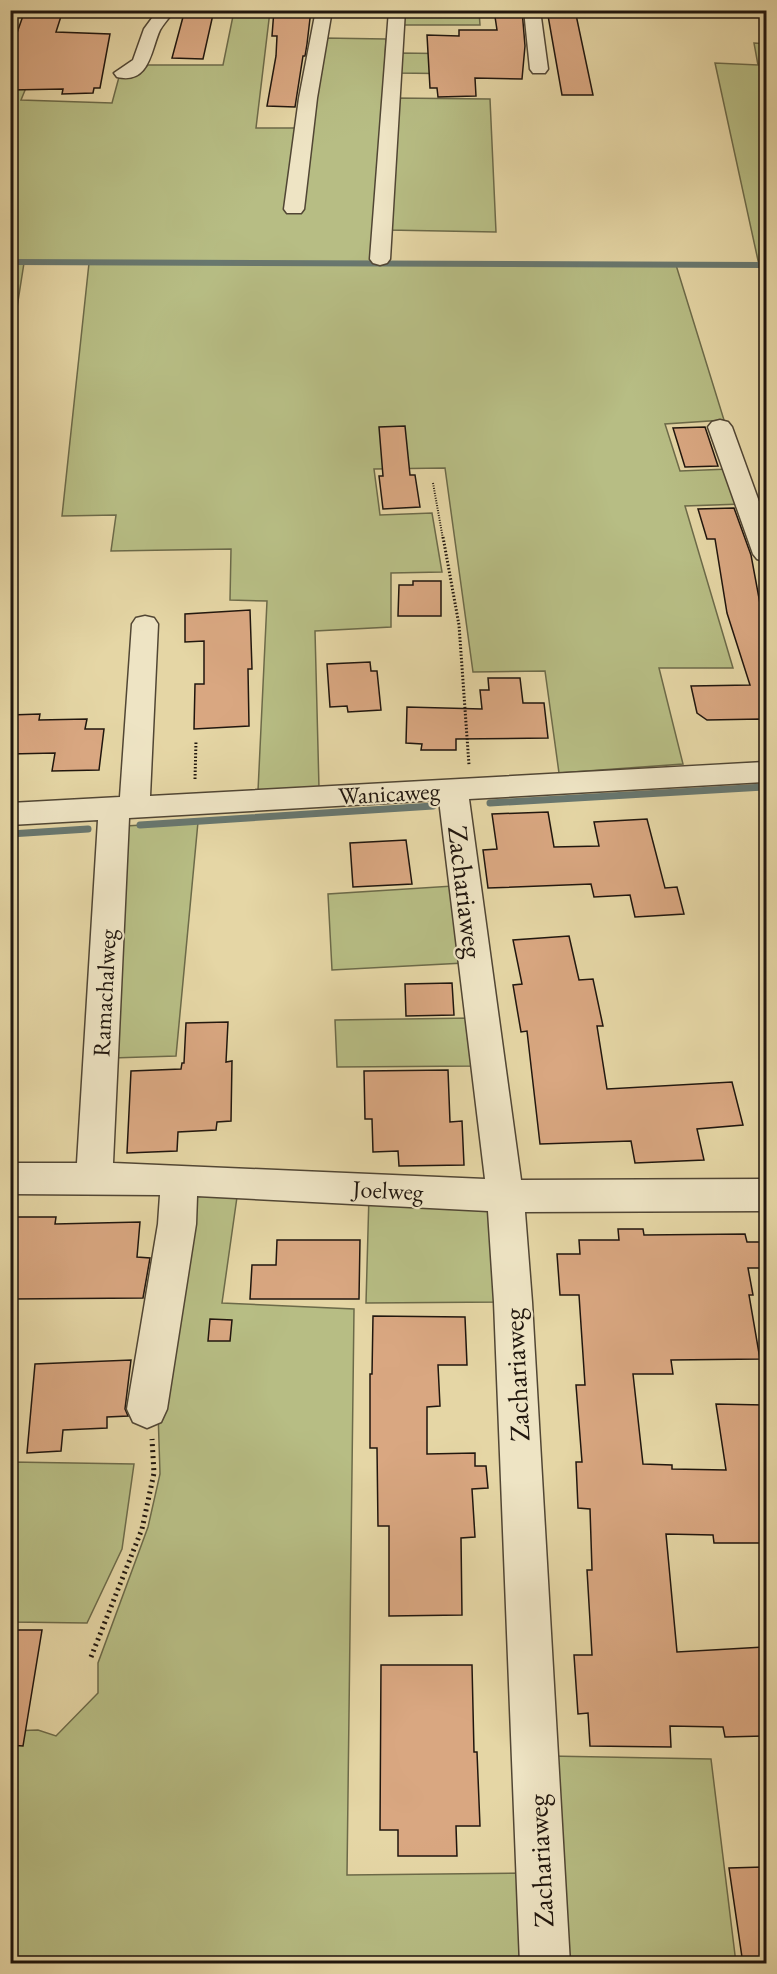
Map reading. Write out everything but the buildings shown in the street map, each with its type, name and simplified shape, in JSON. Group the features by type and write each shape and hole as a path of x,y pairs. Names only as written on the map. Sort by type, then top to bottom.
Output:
{"street":[{"path":"123,72 131,71 141,63 152,31 167,10"},
{"path":"294,208 308,98 324,10"},
{"path":"380,259 397,10"},
{"path":"532,10 539,69"},
{"path":"720,427 766,554"},
{"name":"Ramachalweg","path":"94,1178 124,808 145,624"},
{"name":"Wanicaweg","path":"10,814 766,772"},
{"name":"Zachariaweg","path":"462,789 505,1197 513,1302 545,1964"},
{"name":"Joelweg","path":"10,1179 179,1180 505,1197 766,1195"},
{"path":"147,1409 177,1224 179,1180"}],"path":[{"path":"433,483 459,624 463,698 462,789"},
{"path":"194,804 196,741"},
{"path":"91,1657 142,1529 154,1473 147,1409"}],"green space":[{"path":"234,11 270,11 256,128 299,128 324,38 386,39 374,263 676,265 724,420 665,424 680,471 729,469 742,504 685,506 733,668 659,668 683,764 559,773 545,671 473,672 445,468 374,469 380,515 432,513 442,572 391,573 391,627 315,631 319,788 258,791 267,601 230,600 231,549 111,551 116,515 62,516 89,263 24,263 11,346 11,77 30,78 21,100 112,103 119,77 139,73 148,65 223,65"},
{"path":"398,11 479,11 480,25 397,25"},
{"path":"754,43 766,44 766,265 759,265 715,63 758,65"},
{"path":"397,53 477,54 477,74 395,73"},
{"path":"393,98 490,99 496,232 387,230"},
{"path":"198,822 176,1056 112,1058 125,826"},
{"path":"453,886 464,963 332,970 328,894"},
{"path":"472,1018 477,1066 337,1067 335,1020"},
{"path":"238,1190 222,1303 354,1309 347,1875 527,1873 531,1963 11,1963 10,1731 38,1730 56,1736 98,1693 98,1663 148,1527 160,1474 158,1411 185,1193"},
{"path":"369,1195 472,1198 495,1214 502,1302 366,1303"},
{"path":"11,1462 134,1464 122,1549 87,1623 11,1622"},
{"path":"549,1756 711,1759 736,1963 559,1963"}],"waterway":[{"path":"10,262 766,265"},
{"path":"490,803 766,787"},
{"path":"140,825 433,806"},
{"path":"10,834 88,829"}]}
